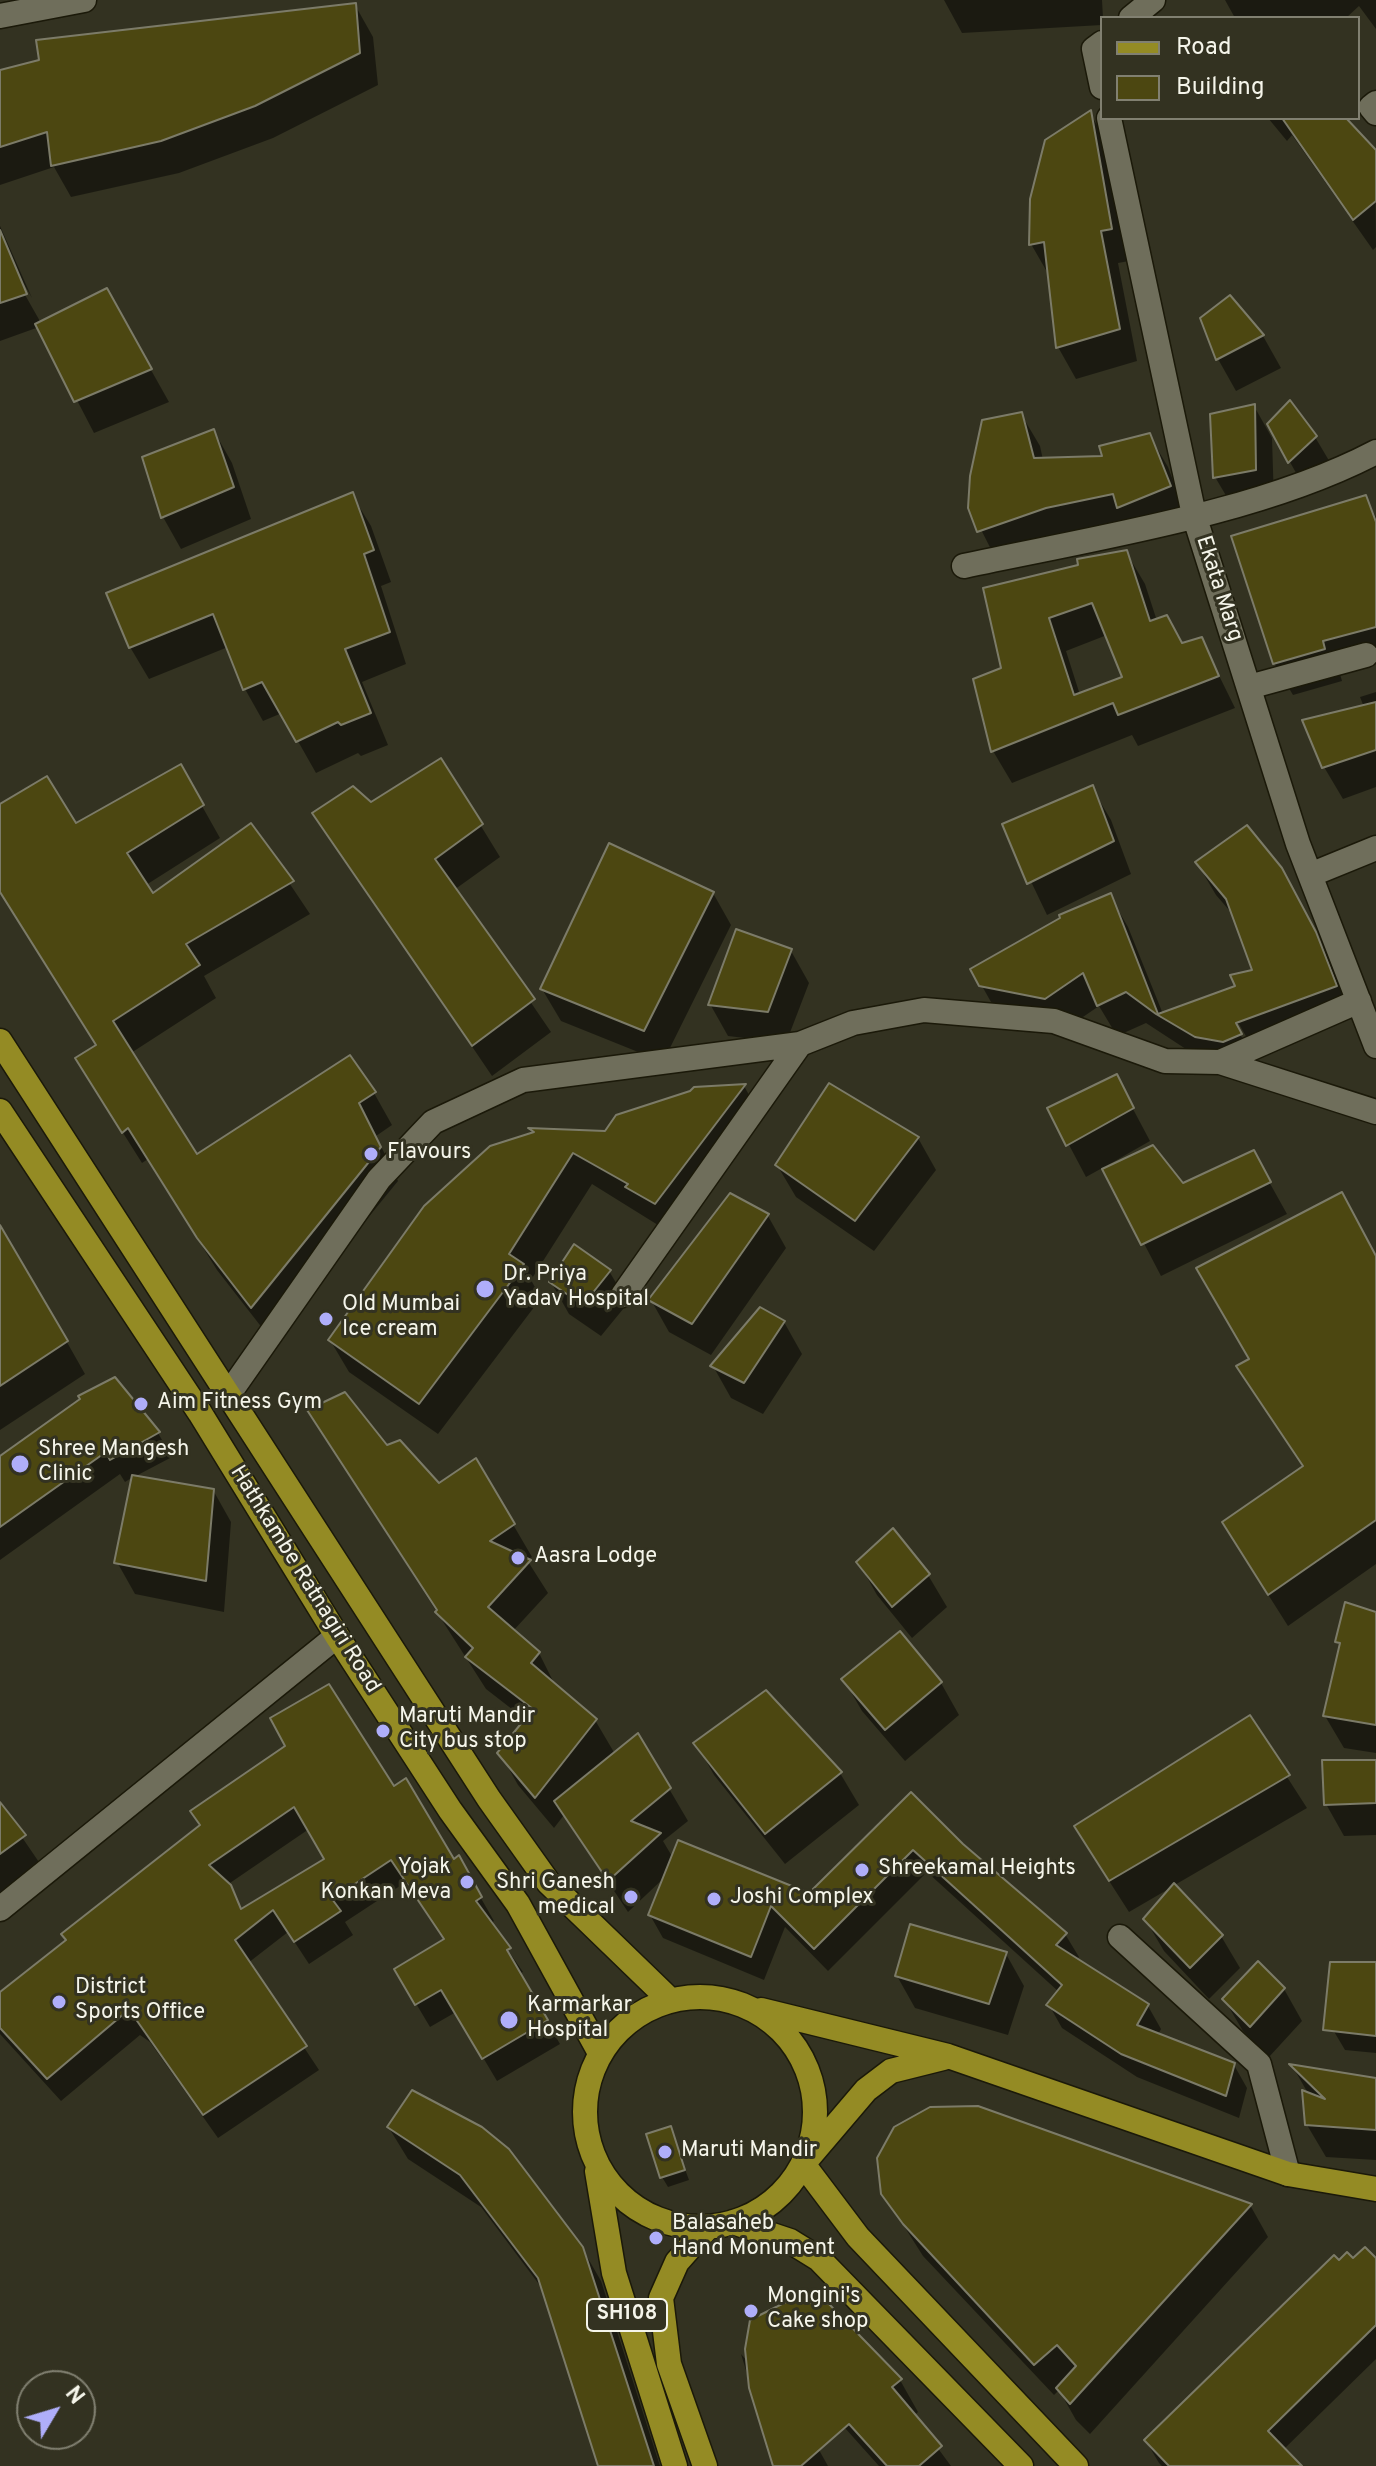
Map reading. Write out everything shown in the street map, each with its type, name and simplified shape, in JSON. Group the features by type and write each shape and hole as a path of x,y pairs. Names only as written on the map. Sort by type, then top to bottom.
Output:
{"main road":[{"path":"0,1041 489,1799 548,1882 669,1999"},
{"name":"Hathkambe Ratnagiri Road","path":"0,1111 200,1413 337,1636 450,1810 518,1904 600,2053"},
{"path":"948,2056 891,2071 866,2090 803,2164 786,2189 762,2211 733,2222 708,2227 674,2224 642,2211 615,2189 596,2160 587,2132 585,2103 591,2075 600,2053 629,2021 669,1999 720,1998 948,2056 1288,2174 1376,2189"},
{"path":"748,2007 778,2028 801,2057 813,2092 814,2129 803,2164"},
{"name":"SH108","path":"596,2160 614,2273 675,2466"},
{"path":"803,2164 858,2237 1076,2466"},
{"path":"733,2222 790,2241 819,2259 1021,2466"},
{"path":"705,2466 669,2364 661,2298 677,2262 708,2227"}],"street":[{"path":"0,16 84,0"},
{"path":"1133,16 1153,0"},
{"path":"1100,44 1094,49 1100,78"},
{"path":"1376,103 1371,107 1376,113"},
{"name":"Ekata Marg","path":"1109,120 1194,515 1310,875 1376,1046"},
{"path":"964,566 1194,515 1337,472 1376,452"},
{"path":"1249,687 1366,655"},
{"path":"1310,875 1376,848"},
{"path":"1220,1062 1359,1001"},
{"path":"228,1395 379,1179 433,1122 523,1080 800,1044 853,1023 924,1010 1054,1021 1165,1061 1220,1062 1376,1112"},
{"path":"623,1295 800,1044"},
{"path":"0,1909 337,1636"},
{"path":"1120,1937 1259,2064 1288,2174"}],"building":[{"path":"356,3 360,53 255,106 161,141 51,166 47,132 0,147 0,70 39,60 36,40"},
{"path":"1091,110 1112,229 1101,231 1120,329 1056,348 1044,242 1029,245 1030,199 1045,140"},
{"path":"1283,120 1348,120 1376,150 1376,201 1353,220"},
{"path":"0,230 27,294 0,303"},
{"path":"107,288 152,369 74,402 35,324"},
{"path":"1230,295 1264,335 1216,360 1200,318"},
{"path":"1290,400 1317,436 1288,463 1267,424"},
{"path":"1255,404 1256,470 1213,478 1210,414"},
{"path":"1022,412 1034,458 1102,456 1099,446 1150,433 1171,486 1117,508 1113,494 1046,508 977,532 968,508 970,476 982,420"},
{"path":"214,429 234,487 161,518 142,457"},
{"path":"353,492 374,550 364,554 390,632 345,649 371,713 341,725 338,722 296,742 262,682 243,690 213,614 129,648 106,593"},
{"path":"1366,495 1376,522 1376,627 1323,641 1325,649 1273,664 1231,536"},
{"path":"1127,550 1150,621 1167,615 1182,643 1202,637 1219,676 1118,715 1113,703 991,752 973,679 1001,668 983,588 1078,565 1077,559","holes":["1092,603 1122,677 1074,695 1049,618"]},
{"path":"1376,702 1376,750 1322,768 1302,720"},
{"path":"441,758 483,824 435,859 535,999 472,1046 312,813 353,786 371,802"},
{"path":"181,764 204,805 127,853 153,893 251,823 294,881 186,944 200,965 113,1021 197,1154 350,1055 376,1092 359,1103 381,1147 251,1308 197,1238 128,1128 122,1133 75,1058 96,1045 0,892 0,804 47,776 76,823"},
{"path":"1093,785 1114,841 1027,884 1002,824"},
{"path":"1247,825 1282,868 1316,932 1337,986 1236,1023 1242,1034 1223,1042 1195,1037 1156,1014 1126,992 1097,1006 1083,973 1045,999 979,986 970,969 1060,918 1059,915 1111,893 1158,1014 1235,986 1230,975 1252,970 1226,899 1195,862"},
{"path":"609,843 714,892 644,1031 540,989"},
{"path":"736,929 792,949 768,1012 708,1005"},
{"path":"1117,1074 1134,1108 1066,1146 1047,1108"},
{"path":"829,1083 919,1137 855,1221 775,1165"},
{"path":"746,1084 655,1204 625,1187 628,1184 573,1153 509,1254 524,1264 419,1404 328,1340 424,1206 490,1146 534,1132 528,1128 605,1131 616,1115 690,1091 694,1087"},
{"path":"1153,1145 1183,1183 1254,1150 1271,1182 1141,1245 1102,1169"},
{"path":"1342,1192 1376,1256 1376,1520 1268,1595 1222,1522 1303,1466 1236,1366 1249,1359 1196,1268"},
{"path":"730,1193 769,1214 692,1324 648,1300"},
{"path":"0,1225 68,1341 0,1386"},
{"path":"574,1244 611,1270 583,1305 549,1282"},
{"path":"760,1307 785,1321 744,1383 710,1366"},
{"path":"115,1377 160,1432 110,1460 106,1452 0,1527 0,1456 80,1399 78,1396"},
{"path":"345,1392 387,1445 400,1440 439,1483 476,1458 515,1524 490,1541 531,1560 488,1607 540,1652 531,1663 597,1719 535,1798 497,1753 533,1709 465,1657 473,1648 435,1612 437,1610 307,1410"},
{"path":"132,1475 214,1489 206,1581 114,1563"},
{"path":"893,1528 930,1574 892,1607 856,1562"},
{"path":"1345,1602 1376,1612 1376,1725 1323,1716 1340,1643 1335,1642"},
{"path":"900,1631 942,1682 885,1730 841,1679"},
{"path":"329,1684 394,1786 406,1778 454,1859 459,1855 482,1897 476,1901 511,1948 507,1950 548,2020 482,2059 441,1990 415,2005 394,1969 444,1939 391,1860 332,1899 341,1911 294,1942 273,1910 235,1940 307,2046 203,2115 135,2018 126,2012 47,2079 0,2028 0,1992 66,1940 61,1934 200,1825 190,1811 285,1746 270,1718","holes":["294,1807 324,1859 241,1909 231,1885 209,1865"]},
{"path":"766,1690 842,1772 765,1834 693,1743"},
{"path":"1250,1715 1290,1775 1109,1881 1074,1826"},
{"path":"638,1733 671,1788 631,1821 661,1833 608,1881 554,1801"},
{"path":"1322,1760 1376,1760 1376,1803 1324,1805"},
{"path":"911,1792 963,1844 1067,1933 1056,1945 1149,2004 1137,2025 1235,2063 1226,2096 1121,2054 1046,2005 1062,1985 913,1850 814,1949 771,1906 751,1957 648,1915 678,1840 814,1895 811,1891"},
{"path":"0,1802 26,1835 0,1854"},
{"path":"1174,1883 1223,1935 1190,1968 1143,1919"},
{"path":"910,1924 1007,1952 989,2004 895,1976"},
{"path":"1258,1961 1285,1988 1250,2027 1222,1999"},
{"path":"1330,1962 1376,1962 1376,2036 1323,2030"},
{"path":"1289,2064 1376,2078 1376,2130 1305,2125 1302,2090 1325,2099"},
{"path":"412,2090 482,2127 509,2149 583,2247 654,2466 598,2466 538,2278 460,2175 387,2127"},
{"path":"978,2106 1252,2204 1070,2404 1056,2388 1076,2366 1057,2345 1034,2365 903,2224 881,2194 877,2158 894,2127 930,2107"},
{"name":"Maruti Mandir","path":"671,2126 685,2170 660,2178 646,2134"},
{"path":"1365,2247 1376,2258 1376,2325 1268,2431 1302,2466 1169,2466 1144,2440 1334,2255 1339,2260 1347,2252 1353,2258"},
{"path":"788,2301 829,2304 902,2379 892,2387 942,2446 919,2466 887,2466 849,2424 801,2466 773,2466 749,2388 745,2349 750,2320"}],"place":[{"name":"Flavours","path":"371,1154"},
{"name":"Dr. Priya Yadav Hospital","path":"485,1289"},
{"name":"Old Mumbai Ice cream","path":"326,1319"},
{"name":"Aim Fitness Gym","path":"141,1404"},
{"name":"Shree Mangesh Clinic","path":"20,1464"},
{"name":"Aasra Lodge","path":"518,1558"},
{"name":"Maruti Mandir City bus stop","path":"383,1731"},
{"name":"Shreekamal Heights","path":"862,1870"},
{"name":"Yojak Konkan Meva","path":"467,1882"},
{"name":"Shri Ganesh medical","path":"631,1897"},
{"name":"Joshi Complex","path":"714,1899"},
{"name":"District Sports Office","path":"59,2002"},
{"name":"Karmarkar Hospital","path":"509,2020"},
{"name":"Maruti Mandir","path":"665,2152"},
{"name":"Balasaheb Hand Monument","path":"656,2238"},
{"name":"Mongini's Cake shop","path":"751,2311"}]}
